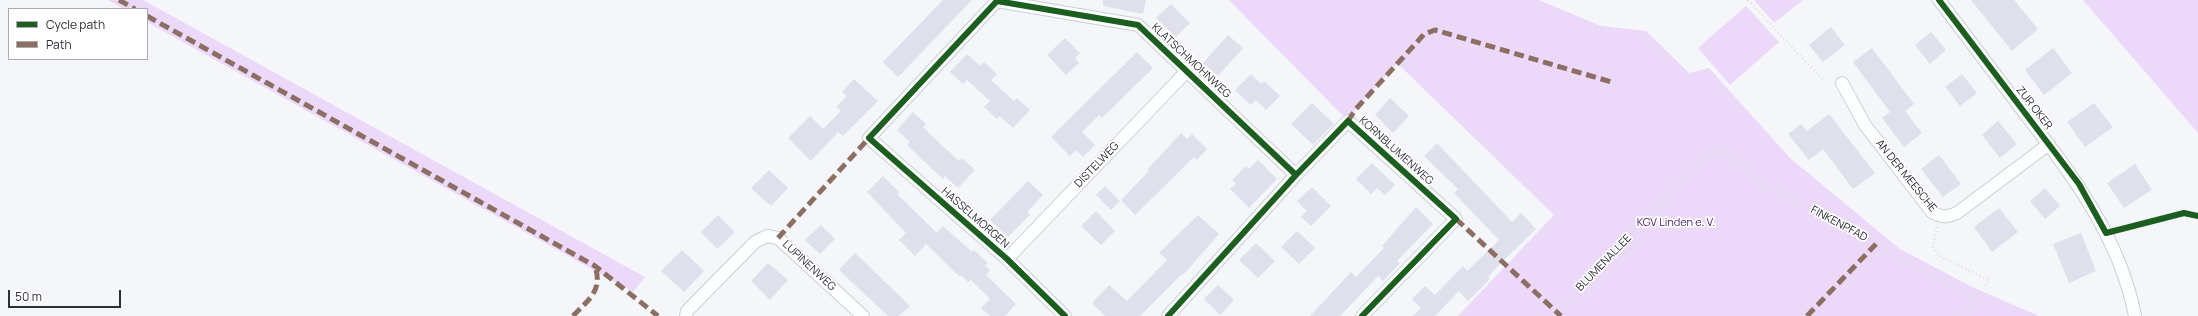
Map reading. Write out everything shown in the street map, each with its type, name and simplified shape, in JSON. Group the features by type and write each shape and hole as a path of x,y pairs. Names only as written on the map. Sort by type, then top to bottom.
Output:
{"street":[{"name":"ZUR OKER","path":"1939,0 2079,184 2106,233 2119,262 2135,316"},
{"name":"KLATSCHMOHNWEG","path":"869,138 997,1 1138,25 1188,70 1296,175"},
{"name":"DISTELWEG","path":"1007,259 1188,70"},
{"name":"AN DER MEESCHE","path":"1842,83 1865,125 1932,212 1939,216 1948,217 1957,213 2049,144"},
{"name":"KORNBLUMENWEG","path":"1168,316 1296,175 1348,121 1456,219 1362,316"},
{"name":"HASSELMORGEN","path":"869,138 1007,259 1065,316"},
{"name":"LUPINENWEG","path":"686,316 687,311 755,242 767,236 778,238 863,316"}],"path":[{"path":"1748,0 1822,79 1842,83"},
{"path":"1939,216 1933,248 1939,256 1988,280 1978,296 1959,316"}],"green space":[{"path":"108,0 143,0 645,277 633,292 148,23 148,8 122,8"},
{"name":"KGV Linden e. V.","path":"1229,0 1539,0 1601,26 1646,31 1689,73 1709,68 1791,159 1900,249 1974,288 2039,316 1458,316 1554,215 1397,63 1355,110 1348,121"},
{"path":"1754,0 1803,0 1774,23"},
{"path":"2083,0 2198,0 2198,133"},
{"path":"1746,6 1779,42 1730,85 1698,48"}],"building":[{"path":"943,0 972,0 898,77 883,62"},
{"path":"1103,0 1146,0 1143,14 1103,6"},
{"path":"1971,0 2014,0 2038,29 2012,51"},
{"path":"1171,4 1190,23 1176,37 1156,18"},
{"path":"1831,27 1845,45 1823,62 1809,45"},
{"path":"1931,32 1946,50 1930,64 1915,45"},
{"path":"1228,35 1243,48 1218,76 1203,63"},
{"path":"1065,38 1080,53 1075,58 1079,63 1066,75 1047,55"},
{"path":"1872,48 1914,104 1905,111 1922,133 1904,147 1882,118 1890,112 1853,62"},
{"path":"2053,48 2072,73 2044,95 2025,70"},
{"path":"1137,52 1153,68 1102,118 1099,115 1082,132 1095,145 1083,157 1076,150 1070,156 1051,137"},
{"path":"967,54 980,66 984,62 997,74 991,80 1014,101 1017,98 1030,110 1013,128 1000,116 997,119 984,107 990,101 967,80 963,84 950,72"},
{"path":"1251,74 1261,84 1264,81 1280,96 1266,110 1256,100 1251,105 1235,90"},
{"path":"1962,74 1977,93 1960,106 1945,87"},
{"path":"854,79 878,101 843,136 838,132 811,161 788,138 810,116 823,129 841,111 836,107 847,96 842,92"},
{"path":"1390,98 1409,116 1393,133 1375,115"},
{"path":"1312,103 1334,124 1313,145 1291,124"},
{"path":"2094,103 2113,127 2085,147 2067,122"},
{"path":"913,112 926,124 923,127 936,140 959,161 962,158 975,170 958,188 945,176 943,179 930,167 907,145 910,142 897,130"},
{"path":"1829,114 1875,173 1853,189 1823,149 1809,160 1788,134 1801,124 1807,131"},
{"path":"1998,121 2017,144 2000,158 1982,135"},
{"path":"1181,133 1187,139 1192,134 1207,149 1197,160 1194,157 1135,215 1121,200 1149,171 1148,169"},
{"path":"1437,143 1512,222 1521,213 1536,229 1497,267 1488,277 1490,279 1468,301 1459,291 1435,316 1413,316 1421,308 1412,299 1425,286 1435,295 1463,266 1467,271 1499,240 1454,193 1458,189 1424,156"},
{"path":"1939,155 1961,184 1943,197 1921,169"},
{"path":"1258,160 1277,179 1249,208 1230,189 1236,184 1232,180 1246,166 1249,169"},
{"path":"1372,163 1395,185 1385,195 1377,188 1371,194 1356,179"},
{"path":"2135,164 2152,190 2124,208 2107,183"},
{"path":"769,170 788,188 771,206 751,188"},
{"path":"883,176 899,192 897,194 937,233 943,226 972,252 974,250 988,263 985,265 990,270 986,275 1016,304 1005,316 990,316 981,308 990,299 971,280 968,282 961,275 960,277 926,244 915,256 899,240 906,233 867,192"},
{"path":"1028,181 1043,195 1027,212 1030,215 1008,237 990,220"},
{"path":"1105,186 1120,201 1111,210 1096,195"},
{"path":"1312,187 1331,206 1311,226 1301,217 1307,211 1297,201"},
{"path":"2045,188 2060,206 2045,219 2030,201"},
{"path":"1416,207 1433,224 1397,261 1400,263 1383,281 1378,276 1340,316 1310,316 1351,272 1356,277 1384,248 1382,246"},
{"path":"1999,208 2018,232 1992,252 1974,227"},
{"path":"1096,211 1115,231 1101,245 1081,226"},
{"path":"718,215 735,232 717,249 701,232"},
{"path":"1198,215 1219,234 1183,275 1182,274 1140,316 1105,316 1092,303 1109,285 1127,301 1167,260 1159,253"},
{"path":"821,225 835,239 820,254 805,240"},
{"path":"1297,231 1315,248 1299,264 1281,247"},
{"path":"2081,233 2096,271 2069,283 2053,244"},
{"path":"1256,243 1275,261 1258,278 1239,260"},
{"path":"682,250 704,271 684,292 661,271"},
{"path":"855,253 910,306 899,316 888,316 839,270"},
{"path":"768,263 788,280 770,300 751,281"},
{"path":"1218,285 1234,300 1220,315 1204,299"}],"marked path":[{"path":"119,0 133,8"},
{"path":"148,17 595,266 658,316"},
{"path":"1348,121 1355,110 1424,34 1435,30 1615,83"},
{"path":"778,238 869,138"},
{"path":"1456,219 1561,316"},
{"path":"1807,316 1876,244"},
{"path":"573,316 589,299 596,288 597,275 595,266"}],"cycle path":[{"path":"1939,0 2079,184 2106,233 2184,213 2198,216"},
{"path":"1065,316 1007,259 869,138 997,1 1138,25 1296,175"},
{"path":"1168,316 1296,175 1348,121 1456,219 1362,316"}]}
